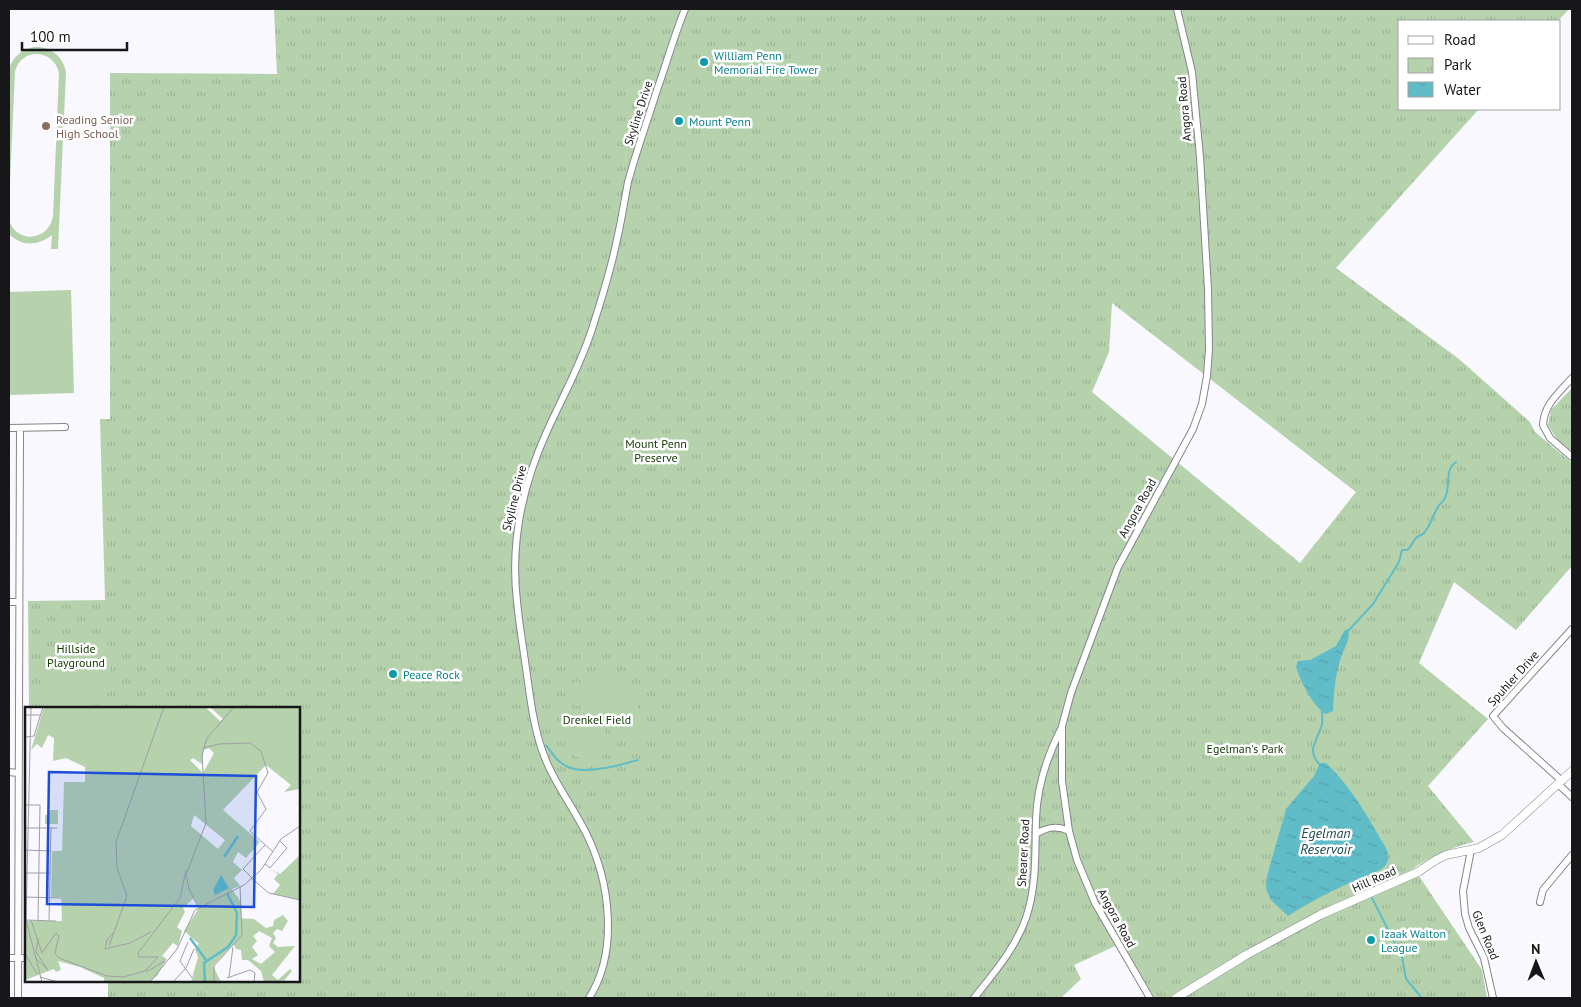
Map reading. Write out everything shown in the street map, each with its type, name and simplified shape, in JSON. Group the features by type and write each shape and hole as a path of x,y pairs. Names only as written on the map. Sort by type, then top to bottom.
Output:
{"street":[{"name":"Skyline Drive","path":"589,998 601,975 607,946 604,888 592,845 554,779 539,738 529,689 517,603 516,538 523,500 540,446 577,370 591,333 610,269 628,183 636,155 685,9"},
{"name":"Angora Road","path":"1150,998 1088,889 1077,860 1069,831 1062,781 1062,726 1071,693 1118,566 1193,429 1204,395 1209,349 1208,289 1200,157 1192,72 1177,9"},
{"path":"1572,378 1550,401 1546,409 1543,425 1550,438 1572,457"},
{"path":"9,428 65,427"},
{"path":"18,998 20,428"},
{"path":"9,602 20,602"},
{"name":"Spuhler Drive","path":"1561,783 1503,728 1493,716 1572,629"},
{"name":"Shearer Road","path":"974,998 1007,956 1021,930 1034,887 1038,797 1050,749 1062,726"},
{"name":"Hill Road","path":"1176,998 1246,955 1320,915 1418,872 1436,860 1451,854 1479,848 1502,835 1572,771"},
{"path":"9,772 18,773"},
{"path":"1561,783 1572,797"},
{"path":"1036,834 1049,828 1062,828 1069,831"},
{"name":"Glen Road","path":"1471,850 1464,883 1464,908 1469,928 1487,966 1493,998"},
{"path":"1540,902 1543,890 1572,855"},
{"path":"9,958 25,958"}],"green space":[{"name":"Mount Penn Preserve","path":"274,9 1569,9 1559,20 1398,20 1398,110 1478,110 1336,268 1459,359 1530,422 1535,432 1572,463 1572,566 1516,630 1454,582 1419,663 1488,719 1428,786 1474,842 1458,846 1415,867 1419,876 1482,970 1487,998 1155,998 1122,943 1074,965 1081,979 1061,998 108,998 108,982 300,982 300,707 29,707 28,601 105,600 100,419 110,419 110,73 277,74","holes":["1112,303 1356,492 1300,563 1092,392 1109,352"]},
{"path":"34,47 45,48 55,53 62,61 66,72 58,249 51,249 52,235 47,239 30,244 19,241 9,234 9,219 12,227 18,233 32,237 45,231 50,225 53,216 59,73 56,65 45,55 31,55 24,58 15,71 9,207 9,69 18,55"},
{"path":"71,290 74,393 9,395 9,292"},
{"path":"1572,388 1572,452 1558,441 1548,425 1551,410"},
{"name":"Hillside Playground","path":"111,645 110,674 105,688 96,700 87,707 43,707 43,651 47,648"},
{"path":"614,675 629,681 637,693 637,706 628,720 639,719 645,725 647,732 641,742 629,744 624,740 621,732 625,722 611,723 601,720 594,713 590,704 590,695 594,686 602,679"},
{"path":"577,682 582,683 588,689 588,699 582,705 577,706 572,705 566,699 565,694 566,689 572,683"},
{"path":"586,717 601,723 607,738 601,753 586,759 571,753 565,738 571,723"}],"water":[{"path":"1348,629 1348,639 1336,676 1333,711 1326,714 1316,706 1304,686 1296,667 1298,661 1310,660 1336,646 1345,630"},
{"name":"Egelman Reservoir","path":"1320,763 1326,763 1352,793 1386,848 1388,861 1380,870 1333,891 1288,916 1271,900 1266,889 1267,876 1286,809 1314,776"}],"waterway":[{"path":"1348,631 1373,604 1399,562 1402,550 1409,549 1416,538 1428,528 1436,510 1445,498 1450,469 1456,462"},
{"path":"1320,765 1313,754 1313,749 1322,724 1322,712"},
{"path":"546,745 561,763 575,769 593,770 638,760"},
{"path":"1372,898 1402,957 1406,979 1422,998"}],"place":[{"name":"William Penn Memorial Fire Tower","path":"704,62"},
{"name":"Mount Penn","path":"679,121"},
{"name":"Reading Senior High School","path":"46,126"},
{"name":"Peace Rock","path":"393,674"},
{"name":"Izaak Walton League","path":"1371,940"}],"park label":[{"name":"Drenkel Field","path":"597,719"},
{"name":"Egelman's Park","path":"1245,748"}]}
